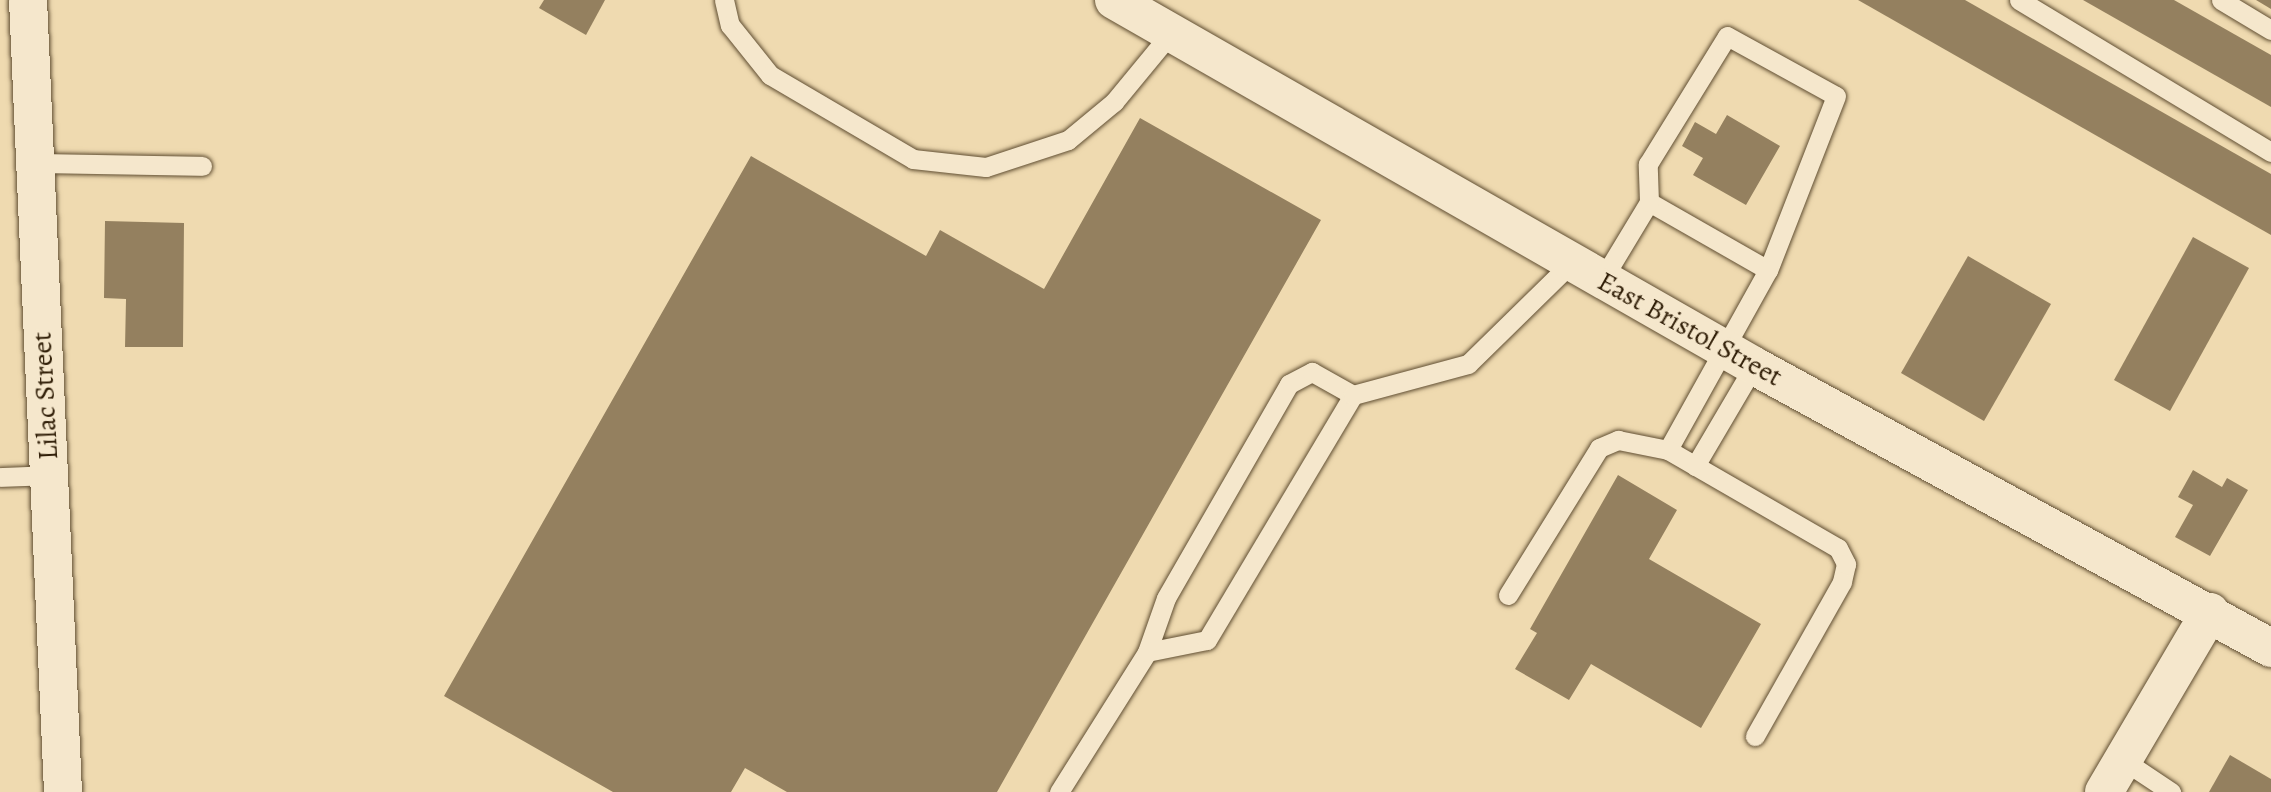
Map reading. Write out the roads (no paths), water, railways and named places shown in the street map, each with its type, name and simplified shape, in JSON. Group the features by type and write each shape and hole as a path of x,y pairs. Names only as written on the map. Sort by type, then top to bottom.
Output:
{"main road":[{"name":"Lilac Street","path":"28,0 17,164 49,475 63,792"},
{"name":"East Bristol Street","path":"1114,0 1740,358 2210,612 2271,649"},
{"path":"2104,792 2210,612"}],"lane":[{"path":"724,0 730,25 770,75 913,159 986,167 1068,140 1114,102 1170,34"},
{"path":"2019,0 2271,152"},
{"path":"2221,0 2271,30"},
{"path":"1147,652 1207,640 1353,395 1468,364 1587,272 1649,202 1648,164 1727,36 1836,96 1768,270 1740,358 1695,466"},
{"path":"17,164 202,166"},
{"path":"1649,202 1768,270"},
{"path":"1668,450 1740,358"},
{"path":"1059,792 1147,652 1166,598 1289,384 1312,372 1353,395"},
{"path":"1508,594 1599,448 1618,439 1668,450 1838,548 1846,564 1842,582 1755,736"},
{"path":"0,477 49,475"},
{"path":"2123,760 2171,792"}]}
